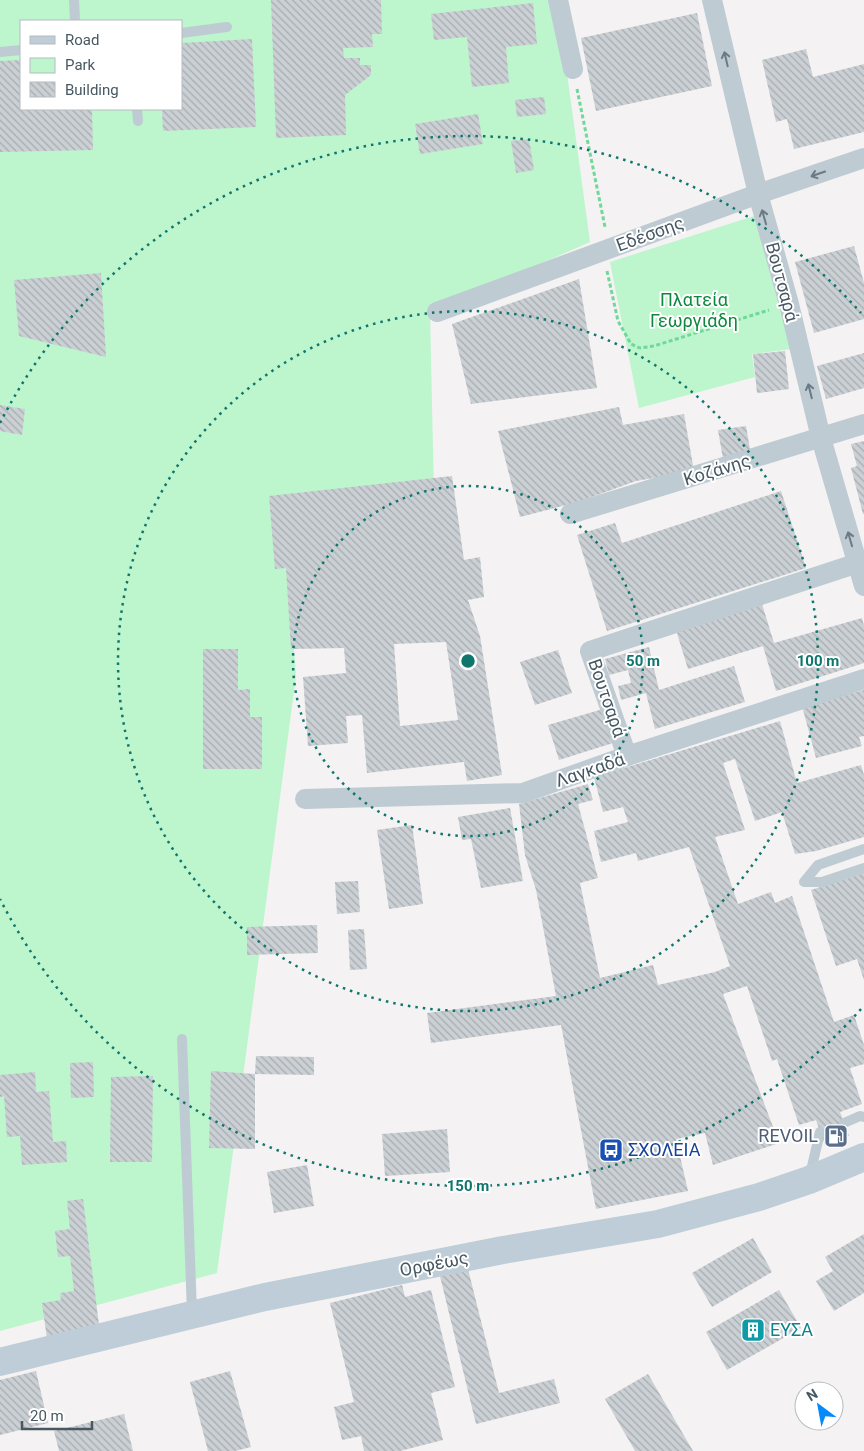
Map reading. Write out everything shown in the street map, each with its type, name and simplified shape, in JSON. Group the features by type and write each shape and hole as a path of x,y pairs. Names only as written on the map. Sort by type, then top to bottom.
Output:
{"street":[{"path":"558,0 573,69"},
{"name":"Βουτσαρά","path":"712,0 758,194 789,304 821,438 864,586"},
{"name":"Εδέσσης","path":"437,312 758,194 864,158"},
{"name":"Κοζάνης","path":"570,514 864,424"},
{"name":"Βουτσαρά","path":"627,756 590,651 858,563"},
{"name":"Λαγκαδά","path":"305,800 523,793 627,756 864,679"},
{"name":"Ορφέως","path":"0,1362 275,1295 503,1250 658,1224 759,1198 864,1157"}],"lane":[{"path":"74,0 75,20"},
{"path":"182,33 227,28"},
{"path":"0,52 20,50"},
{"path":"137,110 138,121"},
{"path":"864,849 818,865 804,882 822,882 864,868"},
{"path":"182,1040 192,1314"},
{"path":"844,1123 860,1116 864,1118"},
{"path":"809,1180 820,1132"}],"path":[{"path":"573,69 618,321 631,344 640,348 654,346 789,304"}],"green space":[{"path":"0,0 557,0 590,242 430,312 434,497 284,515 296,676 217,1273 0,1331"},
{"name":"Πλατεία Γεωργιάδη","path":"757,215 792,349 752,354 755,377 639,408 610,262"}],"building":[{"path":"271,0 381,0 382,34 372,34 373,47 343,48 344,58 360,58 360,65 371,65 371,75 345,95 346,135 276,138"},
{"path":"533,3 537,44 506,47 509,83 472,87 467,37 434,40 431,14"},
{"path":"697,13 712,86 596,111 581,38"},
{"path":"252,39 256,127 163,131 162,110 182,110 182,43"},
{"path":"806,49 813,77 864,64 864,132 794,149 787,119 776,122 762,60"},
{"path":"20,60 20,110 92,110 93,150 0,152 0,61"},
{"path":"544,97 546,114 517,117 515,100"},
{"path":"478,114 483,144 420,154 415,124"},
{"path":"529,139 534,170 516,173 511,141"},
{"path":"854,246 864,283 864,319 814,333 795,262"},
{"path":"101,273 106,357 19,336 14,280"},
{"path":"579,279 597,388 471,404 452,324"},
{"path":"785,351 789,389 757,393 753,354"},
{"path":"864,353 864,388 826,399 817,366"},
{"path":"0,405 25,409 22,435 0,431"},
{"path":"619,407 623,425 684,414 694,471 636,481 578,502 520,517 498,431"},
{"path":"746,426 751,455 723,459 718,430"},
{"path":"864,441 863,514 851,468 857,466 851,444"},
{"path":"452,476 464,560 480,557 484,597 468,600 480,636 502,775 467,781 464,762 367,773 362,715 346,716 348,743 308,746 303,677 346,673 344,648 291,649 286,568 275,569 269,496","holes":["446,642 458,720 400,726 394,644"]},
{"path":"781,491 806,568 607,631 577,535 615,523 622,543"},
{"path":"762,604 774,643 862,618 864,626 864,663 776,691 763,646 688,669 676,630"},
{"path":"649,647 659,690 734,666 745,702 655,729 646,693 621,700 618,686 631,683 628,670 609,675 605,659"},
{"path":"203,649 238,649 238,690 250,689 250,717 262,717 262,769 203,769"},
{"path":"558,650 572,693 535,705 520,662"},
{"path":"864,690 864,736 859,737 862,746 816,758 802,706"},
{"path":"603,709 613,743 559,760 548,725"},
{"path":"780,721 797,783 861,765 864,775 864,837 816,851 795,854 782,812 755,821 735,759 723,763 745,830 715,837 738,904 771,892 775,903 792,896 834,1022 854,1015 864,1045 864,1064 850,1068 862,1104 840,1112 849,1136 825,1145 816,1120 799,1125 777,1059 772,1061 747,986 723,994 779,1143 713,1165 705,1133 676,1139 688,1191 596,1209 561,1025 431,1043 427,1013 556,996 536,890 525,855 519,804 588,784 593,800 578,804 598,878 580,883 600,978 653,965 658,985 715,972 730,966 689,847 638,861 636,853 601,862 594,831 628,822 623,807 603,812 594,777"},
{"path":"510,808 523,881 481,888 471,839 462,840 458,817"},
{"path":"412,825 423,904 389,909 377,830"},
{"path":"864,873 864,980 857,959 836,966 811,890"},
{"path":"358,881 360,912 337,914 335,882"},
{"path":"317,925 318,953 247,955 247,927"},
{"path":"364,929 367,969 350,970 348,930"},
{"path":"256,1056 314,1057 314,1075 255,1074"},
{"path":"93,1062 94,1097 71,1098 70,1063"},
{"path":"211,1071 255,1074 255,1149 209,1148"},
{"path":"35,1072 36,1092 49,1091 53,1142 66,1141 67,1162 22,1165 20,1136 7,1137 4,1096 0,1097 0,1075"},
{"path":"153,1076 152,1162 110,1162 111,1077"},
{"path":"447,1129 450,1172 385,1176 382,1134"},
{"path":"307,1165 314,1206 274,1213 267,1172"},
{"path":"83,1199 100,1333 47,1339 42,1303 61,1300 60,1293 74,1291 70,1256 58,1257 55,1231 70,1229 67,1201"},
{"path":"864,1234 864,1293 834,1311 816,1281 833,1271 825,1257"},
{"path":"753,1238 772,1272 712,1307 692,1273"},
{"path":"467,1265 499,1393 554,1379 560,1403 476,1424 439,1272"},
{"path":"402,1285 405,1297 431,1290 455,1387 431,1393 443,1440 400,1451 364,1451 361,1436 342,1440 334,1407 354,1402 330,1303"},
{"name":"ΕΥΣΑ","path":"779,1290 801,1328 727,1370 706,1332"},
{"path":"36,1371 48,1423 0,1435 0,1380"},
{"path":"230,1371 251,1447 235,1451 208,1451 190,1382"},
{"path":"648,1374 693,1451 635,1451 605,1399"},
{"path":"124,1414 133,1451 59,1451 54,1431"}],"place":[{"name":"REVOIL","path":"836,1136"},
{"name":"ΣΧΟΛΕΙΑ","path":"611,1150"},
{"name":"ΕΥΣΑ","path":"753,1330"}]}
